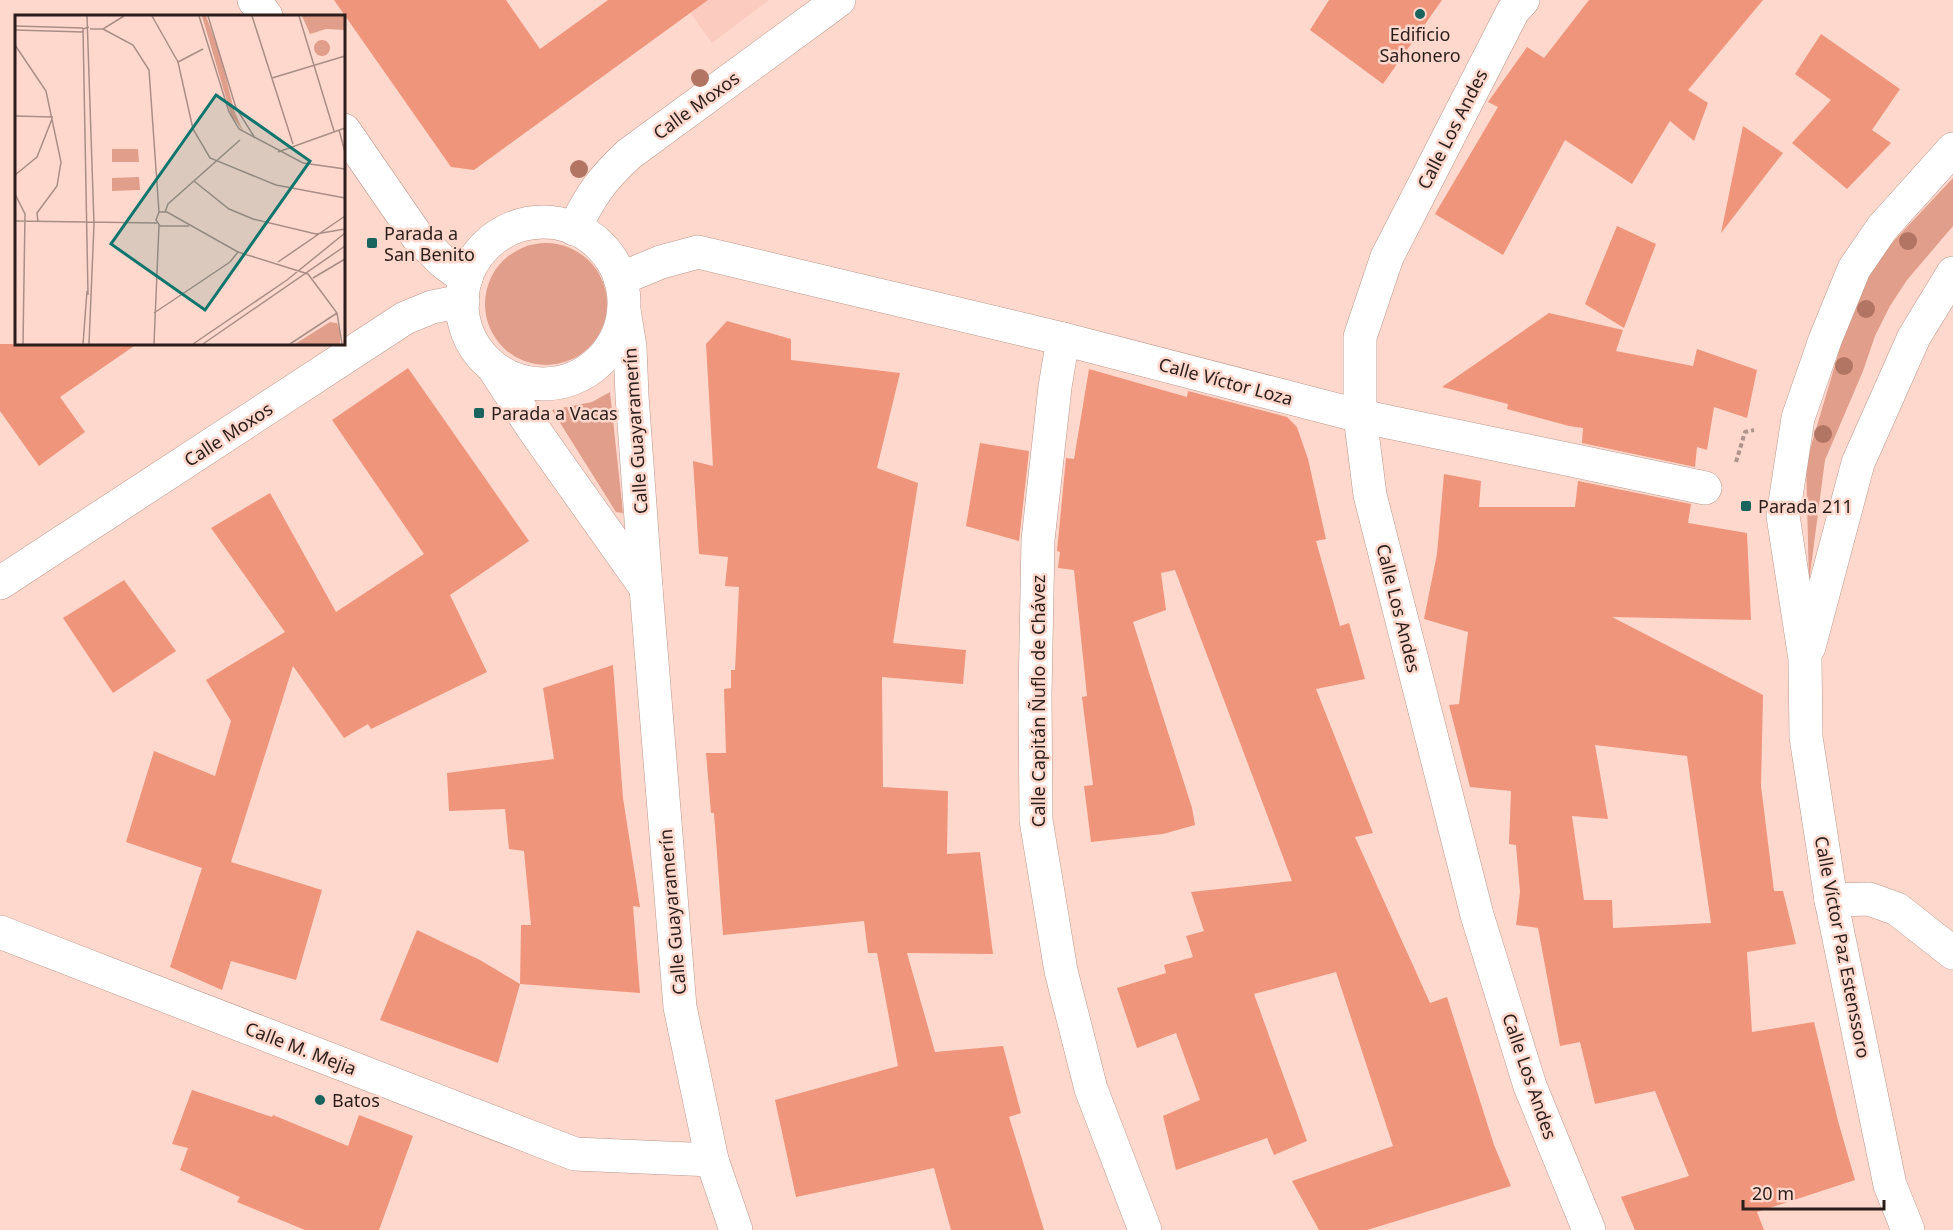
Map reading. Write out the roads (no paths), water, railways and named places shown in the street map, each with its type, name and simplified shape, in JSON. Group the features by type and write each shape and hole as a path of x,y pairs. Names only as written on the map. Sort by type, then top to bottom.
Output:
{"street":[{"path":"254,0 265,15"},
{"name":"Calle Moxos","path":"574,229 589,198 601,182 629,154 839,0"},
{"name":"Calle Los Andes","path":"1523,0 1513,11 1387,257 1360,337 1360,416 1370,495 1477,915 1530,1086 1589,1230"},
{"path":"345,131 417,236 444,262 464,290"},
{"path":"1805,659 1783,516 1798,418 1825,340 1854,269 1882,228 1953,149"},
{"path":"549,222 574,229 590,237 613,262 622,294 619,332 608,352 589,370 578,376 555,383 527,383 515,379 493,366 473,344 464,318 464,290 480,253 490,242 511,229 549,222"},
{"name":"Calle Víctor Loza","path":"622,294 661,262 698,252 1063,339 1360,416 1705,488"},
{"path":"1805,659 1858,463 1914,337 1953,273"},
{"name":"Calle Moxos","path":"0,583 405,318 464,290"},
{"name":"Calle Guayaramerín","path":"622,294 630,347 646,588 680,1007 712,1160 736,1230"},
{"name":"Calle Capitán Ñuflo de Chávez","path":"1063,339 1055,387 1038,540 1035,695 1036,820 1061,971 1088,1078 1145,1230"},
{"path":"493,366 532,427 646,588"},
{"name":"Calle Víctor Paz Estenssoro","path":"1805,659 1806,737 1831,900 1890,1185 1908,1230"},
{"path":"1831,900 1869,899 1897,909 1953,953"},
{"name":"Calle M. Mejia","path":"0,932 575,1154 712,1160"}],"place":[{"name":"Edificio Sahonero","path":"1420,14"},
{"name":"Parada a San Benito","path":"372,243"},
{"name":"Parada a Vacas","path":"479,413"},
{"name":"Parada 211","path":"1746,506"},
{"name":"Batos","path":"320,1100"}]}
